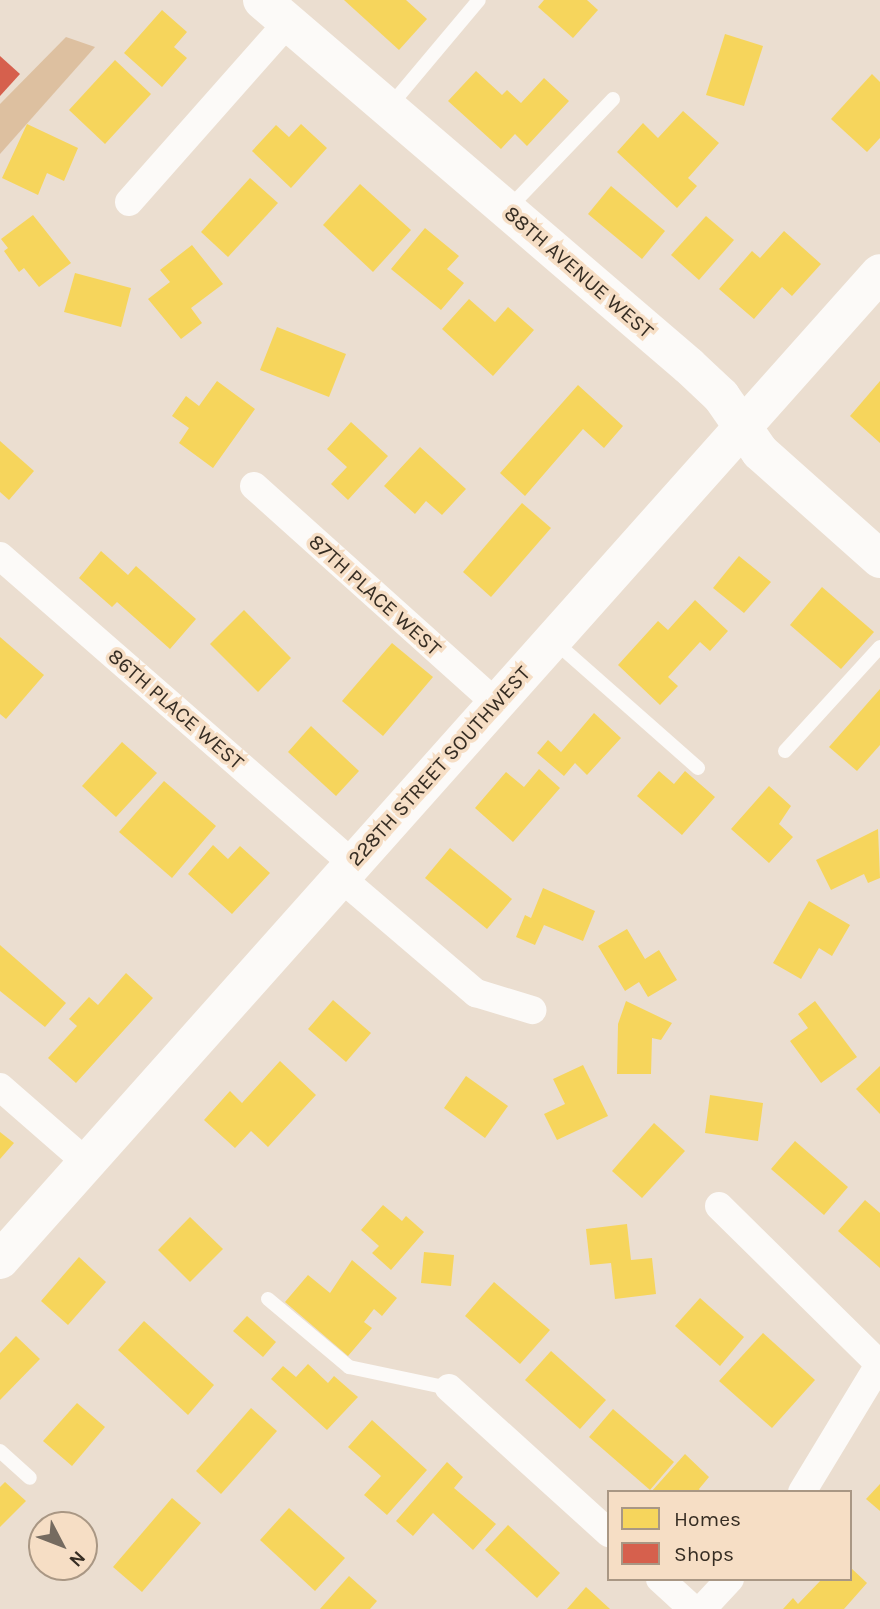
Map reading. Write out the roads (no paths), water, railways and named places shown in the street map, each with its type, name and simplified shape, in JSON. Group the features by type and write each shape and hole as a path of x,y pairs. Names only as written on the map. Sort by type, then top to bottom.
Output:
{"street":[{"name":"88TH AVENUE WEST","path":"279,9 689,366 720,396 760,452 880,559"},
{"path":"129,202 279,9"},
{"name":"228TH STREET SOUTHWEST","path":"0,1260 880,273"},
{"name":"87TH PLACE WEST","path":"254,486 496,703"},
{"name":"86TH PLACE WEST","path":"0,556 346,870 476,993 532,1010"},
{"path":"0,1087 87,1163"},
{"path":"719,1206 880,1364 803,1490"},
{"path":"449,1388 607,1531"},
{"path":"662,1581 692,1609"},
{"path":"702,1609 728,1581"}],"lane":[{"path":"390,107 479,0"},
{"path":"507,210 613,99"},
{"path":"553,640 698,768"},
{"path":"785,751 880,647"},
{"path":"268,1299 349,1367 449,1388"},
{"path":"0,1451 30,1478"}]}
